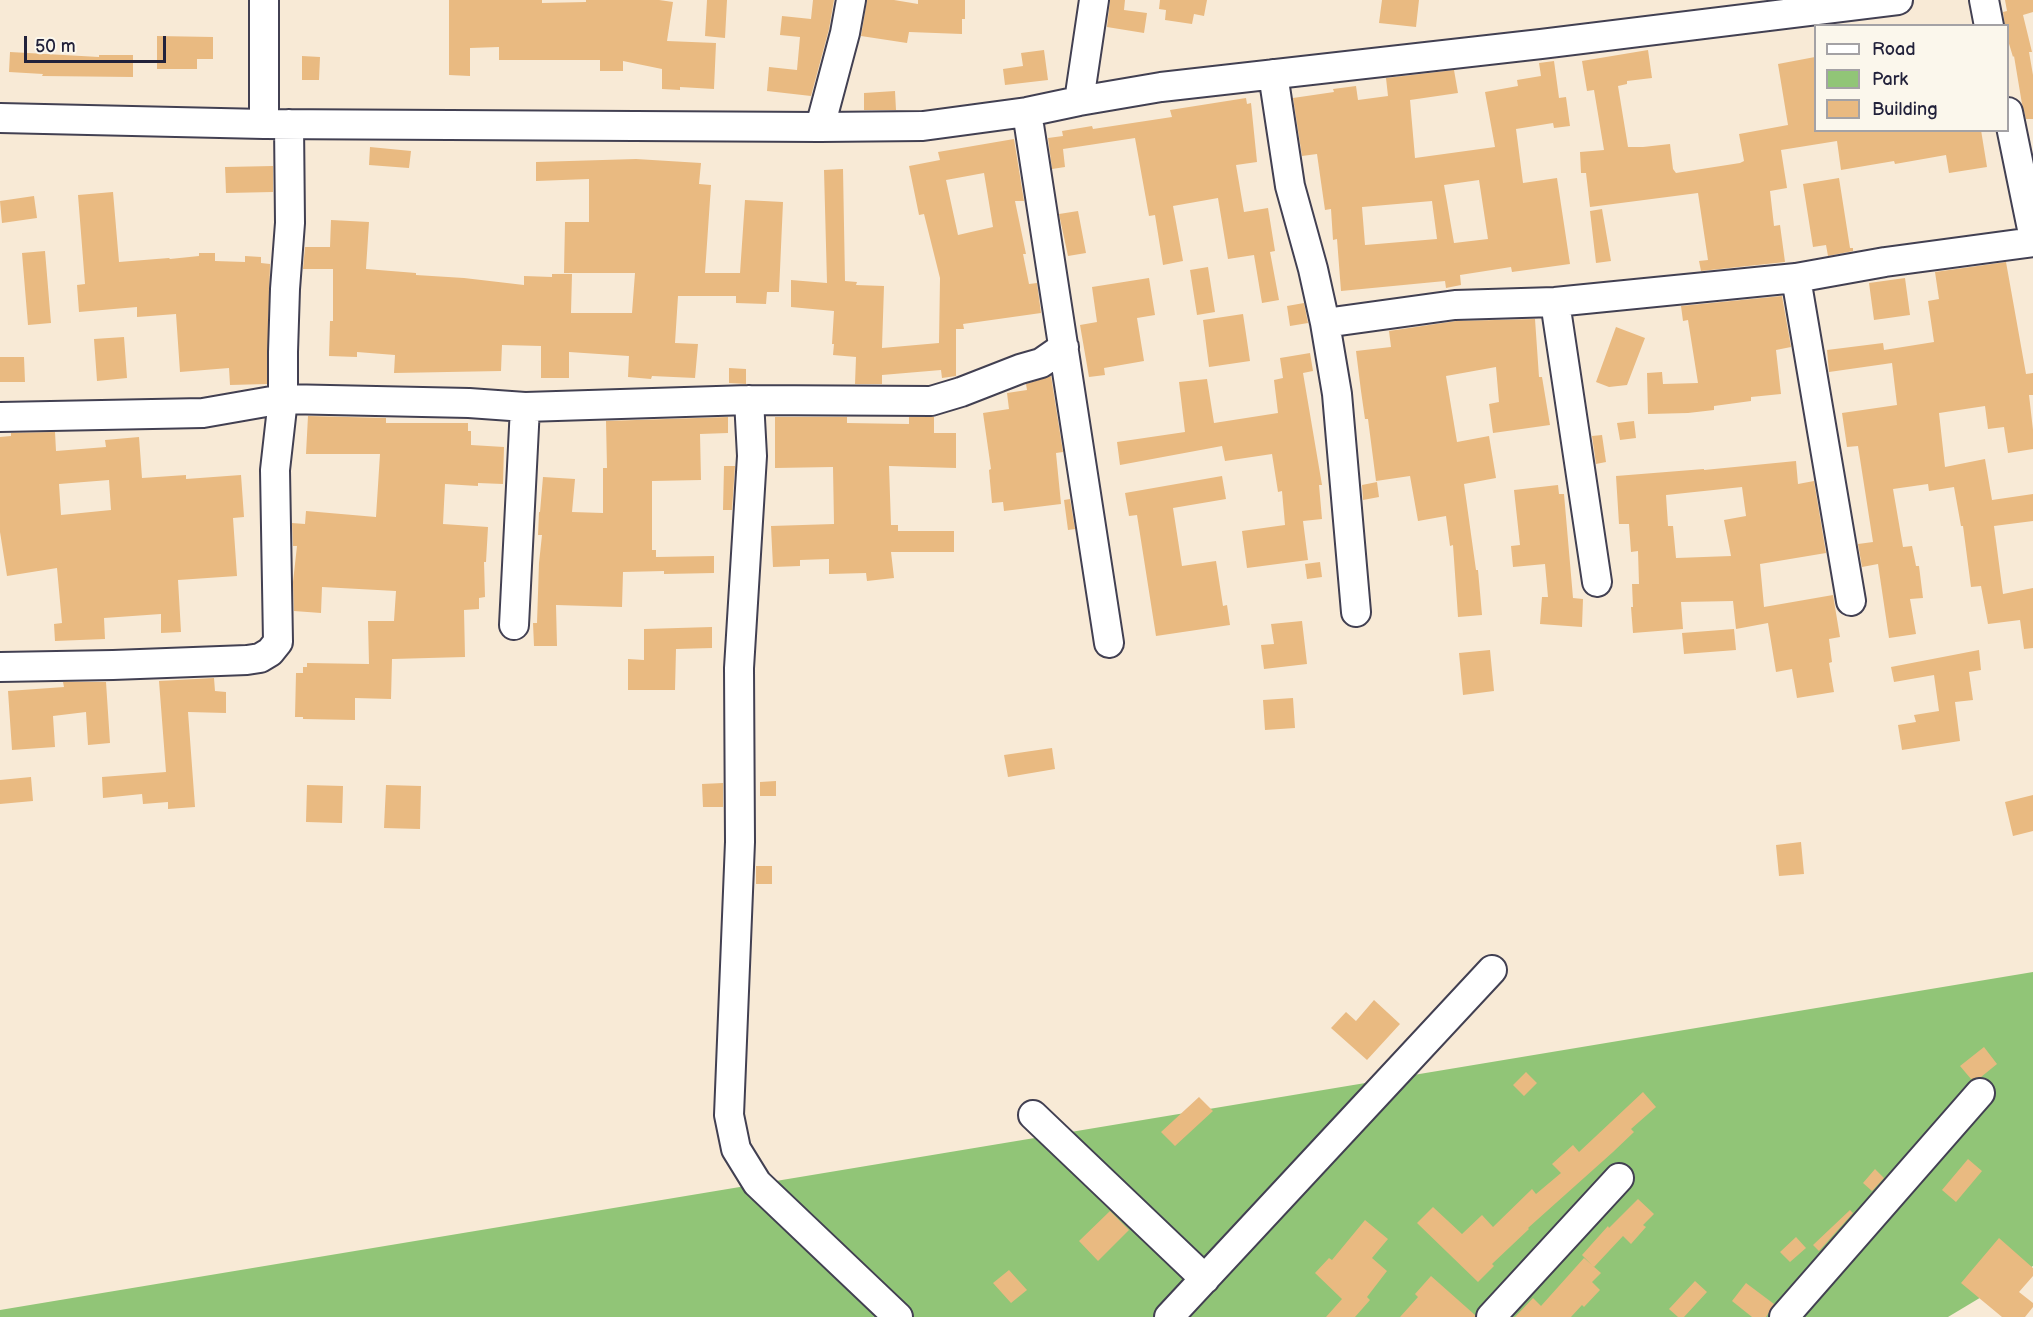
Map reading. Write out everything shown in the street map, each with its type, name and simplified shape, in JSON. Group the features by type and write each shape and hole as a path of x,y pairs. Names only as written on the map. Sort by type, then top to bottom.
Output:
{"street":[{"path":"0,667 113,666 247,660 260,658 270,652 278,642 275,470 284,399 284,299 290,223 276,124 264,0"},
{"path":"819,128 845,33 851,0"},
{"path":"1079,101 1094,0"},
{"path":"0,118 276,124 819,128 923,126 1027,112 1161,87 1565,42 1898,0"},
{"path":"1984,0 1989,24"},
{"path":"1273,74 1290,186 1312,269 1337,394 1356,612"},
{"path":"1027,112 1109,644"},
{"path":"2009,121 2033,234"},
{"path":"1324,323 1455,305 1555,302 1796,278 1885,262 2033,242"},
{"path":"1796,278 1851,601"},
{"path":"1555,302 1597,582"},
{"path":"0,417 203,413 284,399 469,403 525,407 749,400 931,400 961,392 1041,363 1064,347"},
{"path":"749,400 752,456 739,668 740,842 729,1115 736,1149 757,1183 898,1317"},
{"path":"514,625 525,407"},
{"path":"1169,1317 1492,970"},
{"path":"1784,1317 1980,1093"},
{"path":"1033,1115 1205,1279"},
{"path":"1491,1317 1619,1178"}],"green space":[{"path":"2033,972 2033,1266 1948,1317 0,1317 0,1310"}],"building":[{"path":"449,0 542,0 542,3 586,2 586,0 673,2 667,41 716,43 714,89 680,87 680,90 662,89 662,69 623,61 623,71 600,71 600,60 499,60 499,47 470,48 470,76 449,75"},
{"path":"707,0 727,0 725,38 705,36"},
{"path":"813,0 834,0 829,29 811,96 767,91 769,67 797,70 800,37 780,35 782,16 811,19"},
{"path":"867,0 894,0 918,4 918,0 965,0 962,34 909,32 907,43 861,36"},
{"path":"1110,0 1125,0 1124,10 1147,13 1144,33 1107,27"},
{"path":"1160,0 1207,0 1204,16 1194,14 1192,24 1165,20 1166,10 1159,9"},
{"path":"1382,0 1419,0 1416,27 1379,23"},
{"path":"2005,0 2033,0 2033,12 2023,15 2032,52 2029,52 2033,75 2033,119 2026,119 2022,104 2014,56 2009,44 2009,24 2005,24 2003,12 2007,11"},
{"path":"157,36 213,37 213,59 197,59 197,69 157,69"},
{"path":"1044,50 1048,80 1005,85 1003,69 1023,66 1021,53"},
{"path":"1648,50 1652,78 1627,81 1627,84 1618,86 1628,147 1670,144 1673,169 1676,173 1740,163 1744,161 1739,134 1788,125 1778,64 1814,57 1814,132 1981,132 1987,167 1949,173 1946,155 1841,170 1837,141 1781,150 1787,188 1770,191 1774,226 1780,225 1785,262 1701,271 1699,261 1708,260 1698,193 1590,207 1586,173 1581,173 1580,152 1604,150 1594,90 1587,91 1582,61"},
{"path":"10,52 99,57 99,55 133,55 133,77 42,76 43,74 9,72"},
{"path":"302,56 320,57 319,80 302,80"},
{"path":"1554,61 1559,98 1566,97 1570,126 1554,128 1553,123 1516,129 1523,183 1557,178 1570,264 1512,272 1511,267 1460,275 1461,285 1446,288 1445,281 1341,291 1337,239 1333,240 1331,209 1325,210 1317,154 1302,156 1293,98 1356,86 1358,100 1388,96 1386,78 1454,70 1458,93 1410,100 1415,158 1495,147 1485,92 1518,86 1517,80 1541,76 1539,63","holes":["1479,180 1488,239 1454,243 1444,185","1432,201 1437,239 1365,245 1362,207"]},
{"path":"895,91 896,110 864,110 864,93"},
{"path":"1246,98 1247,104 1251,103 1257,162 1236,165 1244,212 1268,208 1275,251 1270,252 1279,300 1262,303 1254,255 1228,259 1218,198 1173,206 1183,261 1163,265 1155,215 1149,216 1135,138 1063,149 1065,167 1052,169 1048,138 1063,136 1062,131 1092,126 1093,129 1172,117 1170,110"},
{"path":"1014,139 1024,201 1015,201 1026,254 1023,254 1029,284 1037,283 1041,313 963,324 964,329 956,329 956,376 942,378 941,370 882,375 882,384 855,384 856,357 833,355 834,311 791,307 791,280 827,283 824,170 843,169 845,281 857,282 856,285 884,286 882,348 939,343 940,278 924,214 919,215 909,166 940,160 938,152","holes":["984,173 993,227 958,235 946,180"]},
{"path":"370,147 411,151 409,168 369,165"},
{"path":"636,159 701,163 699,184 711,185 705,273 740,273 745,200 783,202 779,292 767,292 766,304 736,303 736,296 678,296 675,343 698,344 695,378 628,377 629,356 569,352 569,378 541,378 541,346 502,345 501,371 394,373 395,355 357,352 357,357 329,356 330,321 333,321 333,269 303,269 305,247 330,247 331,220 369,222 366,269 524,285 524,276 552,277 552,274 572,274 571,313 632,313 635,273 564,273 565,222 589,222 589,179 536,181 536,162"},
{"path":"273,166 273,192 226,193 225,167"},
{"path":"1839,178 1850,248 1853,248 1853,251 1828,256 1826,245 1813,247 1803,184"},
{"path":"113,192 119,262 215,253 215,261 245,262 245,256 261,257 261,263 270,264 267,384 230,385 229,368 180,372 176,314 137,317 137,307 79,312 77,285 85,284 78,195"},
{"path":"34,196 37,218 2,223 0,201"},
{"path":"1602,209 1611,261 1596,263 1590,211"},
{"path":"1078,211 1086,253 1068,256 1059,214"},
{"path":"45,251 51,323 28,325 22,253"},
{"path":"2006,262 2026,374 2033,373 2033,395 2029,395 2033,449 2008,453 2004,427 1988,429 1985,406 1939,413 1945,467 1985,459 1992,500 2033,494 2033,521 1994,526 2003,594 2033,588 2033,648 2024,649 2020,620 1988,624 1981,586 1971,587 1963,526 1961,526 1954,487 1929,491 1928,484 1893,489 1903,547 1912,546 1916,566 1919,566 1923,598 1910,599 1916,634 1889,638 1878,564 1862,567 1858,544 1873,542 1858,446 1847,447 1842,413 1897,405 1892,363 1829,372 1827,350 1883,343 1884,350 1934,342 1928,301 1939,299 1935,272"},
{"path":"1208,267 1215,312 1197,315 1190,270"},
{"path":"1149,278 1155,315 1137,318 1144,361 1104,368 1105,375 1089,377 1080,325 1097,322 1092,287"},
{"path":"1905,278 1910,315 1874,320 1869,283"},
{"path":"1782,296 1791,347 1776,350 1781,394 1751,397 1751,401 1714,406 1714,410 1648,414 1647,373 1662,372 1663,384 1698,383 1688,320 1683,321 1681,306"},
{"path":"1304,303 1308,323 1290,326 1287,306"},
{"path":"1243,314 1250,361 1209,367 1203,320"},
{"path":"1535,319 1539,377 1542,377 1550,425 1493,433 1489,404 1499,402 1496,367 1446,376 1457,442 1489,436 1496,478 1464,484 1476,570 1478,570 1482,615 1458,617 1453,545 1450,546 1446,516 1418,521 1410,476 1376,481 1356,351 1391,347 1389,331 1456,321"},
{"path":"1616,327 1645,338 1627,385 1609,387 1596,382"},
{"path":"124,337 127,378 97,381 94,339"},
{"path":"1310,353 1313,371 1303,373 1322,485 1319,485 1322,519 1303,521 1308,560 1247,568 1242,531 1285,525 1282,491 1278,492 1272,454 1225,461 1222,446 1120,465 1117,442 1185,432 1179,382 1207,379 1214,423 1278,413 1274,380 1283,378 1280,358"},
{"path":"0,357 24,357 25,382 0,382"},
{"path":"729,368 746,369 746,384 729,383"},
{"path":"1051,376 1063,452 1056,453 1061,504 1004,511 1003,502 992,503 989,470 991,469 983,413 1009,409 1007,393 1027,390 1026,384"},
{"path":"308,416 386,418 386,423 468,423 468,431 471,431 471,445 504,447 503,484 478,483 478,486 445,484 443,524 488,527 486,562 484,562 485,597 479,598 479,609 464,610 465,657 392,659 391,699 355,698 355,720 295,717 296,673 303,673 303,667 307,667 307,663 369,664 368,621 394,621 396,591 322,587 321,613 294,611 293,582 297,546 293,546 292,523 305,524 306,511 376,517 380,454 306,454"},
{"path":"728,417 728,433 700,434 701,480 652,481 652,550 656,550 656,557 714,556 714,573 623,572 622,607 556,605 557,646 534,646 533,623 537,623 542,535 538,535 543,477 575,479 572,512 603,513 603,468 607,468 606,421"},
{"path":"775,417 847,417 847,423 909,424 909,417 934,417 934,433 956,433 956,468 889,466 891,525 898,525 898,531 954,531 954,552 891,552 894,578 867,581 866,573 829,574 829,559 800,560 800,566 773,567 771,526 834,524 833,467 775,468"},
{"path":"1634,421 1636,438 1620,440 1617,423"},
{"path":"55,432 56,451 106,447 105,440 139,437 142,478 186,475 186,479 241,475 244,517 233,518 237,576 178,580 181,632 161,633 161,614 104,618 105,639 55,641 54,624 62,623 57,568 7,576 0,532 0,437 11,436 11,433","holes":["109,480 111,510 61,515 59,484"]},
{"path":"1602,435 1606,462 1596,464 1592,436"},
{"path":"1796,461 1798,484 1814,481 1826,553 1760,564 1764,607 1833,595 1840,637 1829,639 1832,662 1829,663 1834,692 1797,698 1792,669 1776,672 1768,623 1736,629 1733,601 1681,602 1683,629 1633,633 1632,584 1639,584 1638,551 1631,552 1629,524 1619,524 1616,476","holes":["1742,487 1746,516 1724,520 1731,556 1676,558 1673,526 1668,526 1666,495"]},
{"path":"724,466 735,466 732,510 723,510"},
{"path":"1222,476 1226,499 1173,508 1182,566 1216,561 1223,606 1227,605 1230,625 1156,636 1137,515 1129,516 1125,493"},
{"path":"1377,482 1379,497 1363,500 1362,485"},
{"path":"1558,485 1559,494 1564,494 1573,598 1583,599 1582,627 1540,624 1542,597 1548,597 1545,564 1513,567 1511,546 1520,545 1514,490"},
{"path":"1070,499 1075,529 1068,530 1064,500"},
{"path":"1320,562 1322,577 1307,579 1305,564"},
{"path":"1302,621 1307,664 1264,669 1261,645 1274,644 1271,624"},
{"path":"712,627 712,648 676,649 675,690 628,690 628,659 644,660 644,629"},
{"path":"1734,629 1736,650 1684,654 1682,633"},
{"path":"1490,650 1494,691 1463,695 1459,653"},
{"path":"1979,650 1981,670 1969,672 1973,700 1955,702 1960,741 1902,750 1898,725 1916,722 1914,715 1939,711 1934,675 1894,682 1891,667"},
{"path":"214,678 215,691 226,692 226,713 188,712 195,807 168,809 168,802 143,804 142,794 103,798 102,777 166,772 159,681"},
{"path":"63,682 106,682 110,743 88,745 86,712 53,716 55,747 12,750 8,691 64,687"},
{"path":"1293,698 1295,728 1265,730 1263,700"},
{"path":"1052,748 1055,769 1008,777 1004,755"},
{"path":"31,777 33,801 0,804 0,780"},
{"path":"776,781 776,796 760,796 760,782"},
{"path":"723,783 723,807 703,807 702,784"},
{"path":"307,785 343,786 342,823 306,822"},
{"path":"386,785 421,786 420,829 384,828"},
{"path":"2033,795 2033,831 2013,836 2005,802"},
{"path":"1801,842 1804,874 1779,876 1776,845"},
{"path":"756,866 772,866 772,884 756,884"},
{"path":"1374,1000 1400,1024 1367,1060 1331,1028 1346,1012 1356,1021"},
{"path":"1984,1047 1997,1064 1981,1077 1971,1079 1960,1066"},
{"path":"1526,1072 1537,1083 1524,1096 1513,1085"},
{"path":"1643,1092 1656,1107 1631,1129 1634,1132 1613,1152 1528,1228 1492,1264 1494,1266 1478,1282 1417,1223 1433,1207 1462,1234 1482,1215 1493,1227 1532,1189 1536,1194 1561,1173 1552,1164 1573,1145 1579,1152"},
{"path":"1199,1097 1213,1111 1175,1146 1161,1132"},
{"path":"1968,1159 1982,1171 1956,1202 1942,1190"},
{"path":"1875,1169 1884,1178 1872,1191 1863,1183"},
{"path":"1638,1199 1654,1214 1643,1225 1646,1227 1631,1244 1623,1236 1594,1267 1582,1255 1608,1226 1609,1228"},
{"path":"1850,1210 1853,1213 1819,1251 1813,1245"},
{"path":"1110,1211 1129,1230 1098,1261 1079,1241"},
{"path":"1365,1220 1388,1239 1372,1258 1387,1271 1367,1297 1370,1300 1355,1317 1326,1317 1342,1299 1315,1273 1329,1258 1332,1260"},
{"path":"1796,1237 1806,1248 1790,1262 1780,1252"},
{"path":"1999,1238 2033,1268 2033,1276 2019,1292 2033,1303 2033,1307 2025,1317 2002,1317 1961,1283"},
{"path":"1584,1258 1601,1273 1592,1282 1600,1290 1584,1307 1582,1305 1571,1317 1515,1317 1533,1298 1541,1306"},
{"path":"1009,1270 1027,1290 1011,1303 993,1283"},
{"path":"1431,1276 1475,1317 1400,1317 1418,1297 1415,1294"},
{"path":"1695,1281 1707,1292 1684,1317 1678,1317 1669,1309"},
{"path":"1746,1283 1774,1304 1766,1317 1752,1317 1732,1301"}]}
